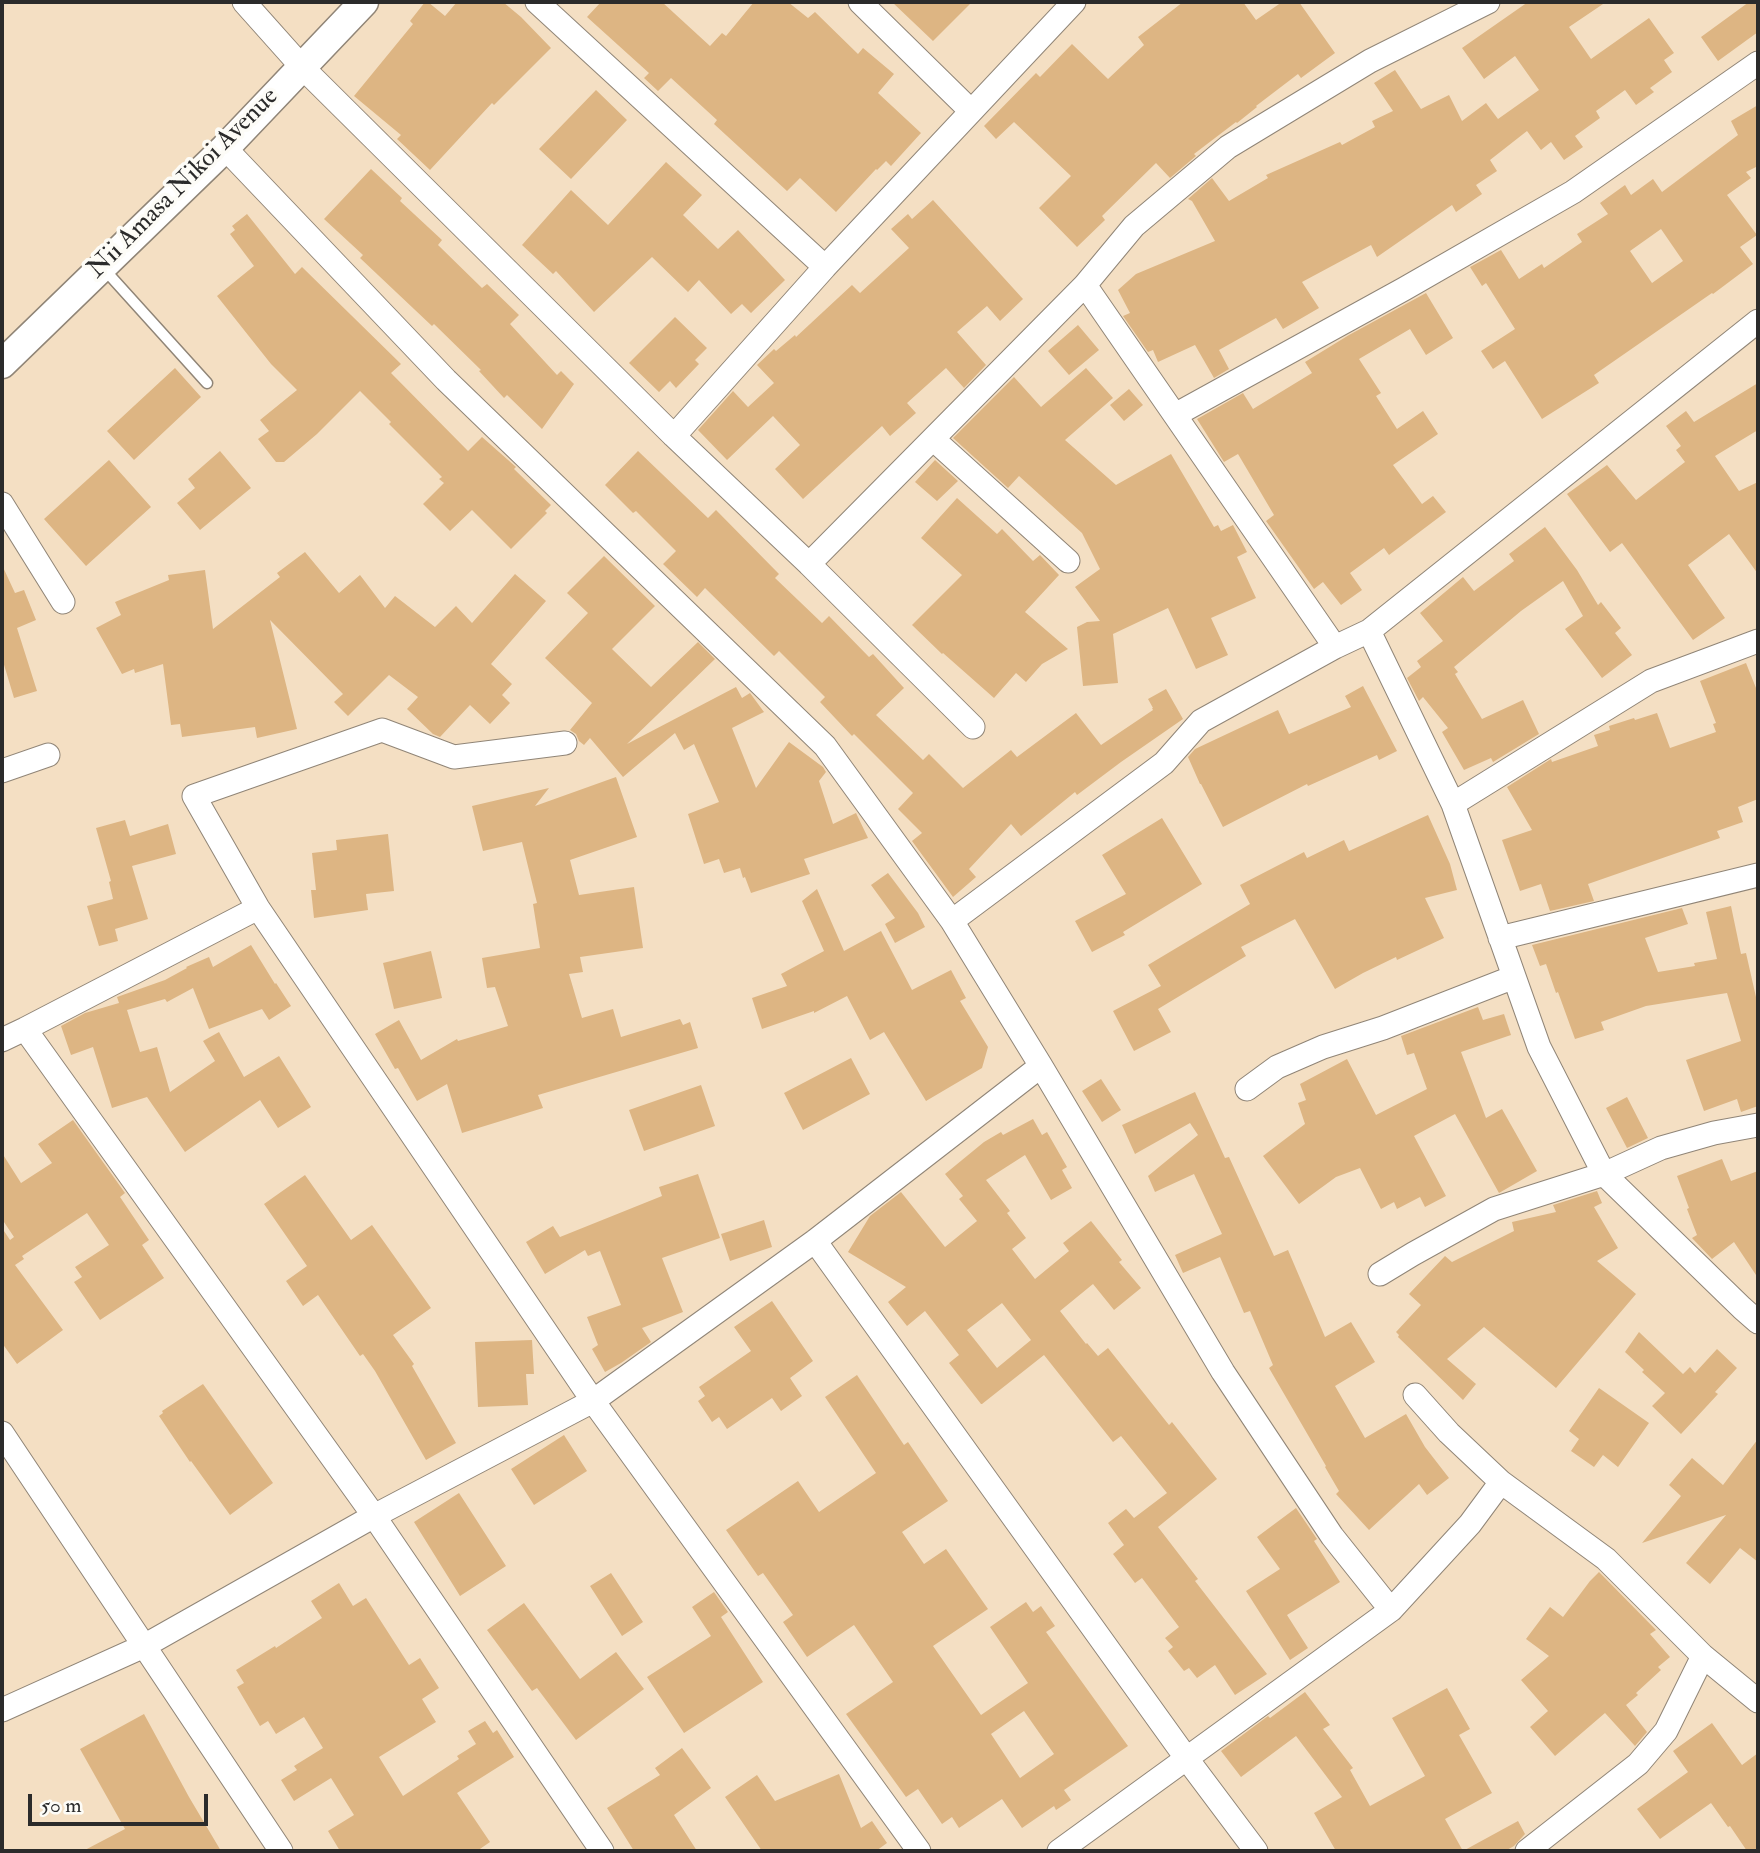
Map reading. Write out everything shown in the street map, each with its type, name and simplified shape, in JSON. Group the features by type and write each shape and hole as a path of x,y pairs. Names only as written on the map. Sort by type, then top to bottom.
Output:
{"street":[{"path":"243,2 302,67 674,436 809,564 973,727"},
{"name":"Nii Amasa Nikoi Avenue","path":"2,364 225,148 364,2"},
{"path":"537,2 825,267"},
{"path":"860,2 971,111"},
{"path":"674,436 825,267 1074,2"},
{"path":"809,564 1085,285 1135,226 1228,147 1370,61 1488,2"},
{"path":"1175,415 1573,192 1758,63"},
{"path":"225,148 446,380 825,746 952,921 1223,1372 1332,1536 1391,1610"},
{"path":"1085,285 1335,647"},
{"path":"952,921 1164,763 1201,721 1369,631 1758,321"},
{"path":"933,439 1068,561"},
{"path":"2,504 63,602"},
{"path":"1369,631 1453,804 1539,1047 1604,1174 1758,1322"},
{"path":"1453,804 1651,681 1758,640"},
{"path":"565,743 454,757 382,730 194,796 258,908 593,1401 919,1851"},
{"path":"2,771 48,755"},
{"path":"1500,938 1758,875"},
{"path":"2,1040 258,908"},
{"path":"1247,1089 1277,1067 1323,1047 1383,1028 1514,977"},
{"path":"25,1029 374,1516 602,1851"},
{"path":"2,1710 144,1646 374,1516 593,1401 815,1241 1041,1066"},
{"path":"1380,1274 1493,1209 1604,1174 1661,1148 1714,1133 1758,1125"},
{"path":"815,1241 1256,1851"},
{"path":"1415,1395 1449,1433 1501,1482 1606,1559 1703,1656 1758,1701"},
{"path":"2,1433 281,1851"},
{"path":"1059,1851 1391,1610 1470,1524 1501,1482"},
{"path":"1527,1851 1638,1764 1666,1731 1703,1656"}],"lane":[{"path":"102,267 207,383"}],"building":[{"path":"425,2 445,16 457,2 503,2 551,48 494,105 492,103 430,170 397,139 401,135 354,96 413,24 410,21"},
{"path":"601,2 662,2 710,46 722,33 726,36 754,2 788,2 808,18 815,12 858,54 863,48 894,74 878,93 921,133 891,166 886,161 876,169 836,212 800,178 787,191 714,124 717,120 671,78 658,91 644,78 649,73 587,17"},
{"path":"892,2 972,2 933,41"},
{"path":"1183,2 1243,2 1256,20 1282,2 1299,2 1335,53 1301,78 1298,74 1194,154 1196,156 1170,178 1156,163 1102,216 1105,220 1077,247 1039,208 1071,176 1014,122 996,139 984,126 1036,73 1040,77 1072,44 1108,79 1144,45 1138,37"},
{"path":"1528,2 1606,2 1569,27 1591,59 1649,18 1674,53 1664,60 1672,72 1650,88 1654,92 1636,105 1625,90 1596,111 1600,118 1575,136 1583,147 1564,160 1551,142 1541,150 1527,131 1490,160 1497,171 1476,185 1482,194 1456,212 1452,205 1377,257 1371,245 1302,282 1319,308 1283,329 1276,318 1219,350 1229,369 1214,378 1195,345 1158,362 1153,350 1148,352 1123,316 1130,313 1118,290 1136,274 1215,241 1192,201 1188,199 1212,178 1229,201 1268,178 1266,175 1340,142 1342,145 1375,127 1372,121 1393,111 1374,83 1395,70 1421,109 1449,95 1462,121 1486,103 1498,119 1539,90 1515,56 1484,79 1462,48"},
{"path":"1749,2 1758,2 1758,32 1718,61 1701,37"},
{"path":"596,90 627,120 571,179 539,149"},
{"path":"1758,105 1758,171 1756,167 1746,172 1751,178 1727,195 1757,235 1740,247 1753,264 1594,375 1599,383 1542,419 1505,361 1493,369 1481,351 1515,329 1486,283 1482,286 1470,267 1501,250 1519,279 1542,264 1544,268 1582,242 1577,234 1608,214 1600,203 1625,185 1631,195 1653,179 1662,192 1738,135 1731,121","holes":["1661,229 1683,261 1652,283 1630,251"]},
{"path":"666,162 702,195 683,215 718,249 738,230 785,280 751,313 742,304 731,314 699,280 688,292 652,257 594,312 556,271 553,274 522,245 571,190 608,225"},
{"path":"371,169 402,198 400,201 442,240 438,245 482,288 487,284 519,315 510,324 557,375 561,371 574,384 542,429 507,395 504,398 479,371 481,370 360,258 363,255 324,219"},
{"path":"933,200 1023,299 1000,321 987,306 957,332 986,365 964,388 946,368 907,403 916,413 890,436 882,426 803,499 775,469 800,445 773,416 727,460 698,430 733,391 748,407 774,383 757,365 774,349 776,351 795,335 796,337 852,285 860,293 909,248 891,229 908,214 912,219"},
{"path":"247,214 295,274 302,267 401,364 391,373 468,451 482,437 516,467 514,469 551,505 545,511 547,513 511,549 472,510 450,531 423,504 444,483 439,479 442,477 360,391 284,462 276,462 258,439 269,431 260,420 297,390 271,364 217,296 254,266 230,234 235,230 232,226"},
{"path":"1426,293 1453,338 1426,355 1410,329 1359,359 1381,393 1376,396 1397,429 1423,411 1438,434 1393,465 1422,504 1433,496 1446,512 1389,555 1384,548 1350,573 1362,590 1341,605 1323,582 1314,589 1266,521 1274,515 1238,454 1224,462 1197,419 1243,393 1253,409 1312,373 1305,362"},
{"path":"675,317 707,348 695,360 699,364 676,388 670,381 659,392 629,363"},
{"path":"1078,325 1099,350 1069,375 1048,351"},
{"path":"175,368 201,397 134,460 107,431"},
{"path":"1086,368 1113,398 1065,440 1116,485 1171,454 1214,527 1218,525 1221,531 1233,525 1247,552 1237,557 1256,598 1211,618 1228,655 1196,669 1168,608 1113,634 1118,683 1083,686 1077,627 1087,622 1100,621 1075,587 1100,569 1082,533 1019,476 1008,488 953,438 1014,377 1041,407"},
{"path":"1758,383 1758,430 1715,456 1739,491 1758,482 1758,574 1729,534 1688,565 1725,618 1693,640 1622,543 1610,552 1567,494 1607,465 1636,500 1685,462 1676,450 1681,446 1666,426 1686,411 1694,422"},
{"path":"1129,389 1143,405 1124,421 1110,405"},
{"path":"220,451 251,488 200,530 177,503 195,488 188,479"},
{"path":"638,451 708,518 716,510 779,574 775,578 822,623 829,616 869,657 873,654 904,688 876,715 923,760 929,754 963,788 1011,750 1017,757 1076,713 1101,745 1153,710 1148,699 1166,689 1183,719 1077,795 1075,792 1021,836 1011,824 969,869 976,877 953,897 912,841 922,833 898,809 913,793 854,734 852,736 820,702 825,697 779,651 774,656 705,588 697,597 663,564 676,551 605,485"},
{"path":"109,460 151,507 86,566 44,519"},
{"path":"935,460 958,481 937,501 915,482"},
{"path":"957,498 997,534 1002,529 1033,561 1040,555 1059,575 1025,612 1068,649 1042,664 1026,682 1016,673 994,698 912,625 962,575 921,538"},
{"path":"1545,527 1577,570 1598,605 1601,602 1621,628 1615,633 1632,655 1602,678 1565,629 1583,616 1563,581 1521,611 1454,667 1458,672 1455,674 1482,719 1523,700 1539,734 1493,762 1491,758 1464,770 1442,732 1448,728 1423,697 1419,701 1407,678 1421,667 1417,661 1443,641 1420,613 1463,577 1474,591 1514,561 1509,554"},
{"path":"305,552 339,593 360,575 385,608 395,596 435,627 456,606 472,623 515,574 546,601 491,664 512,684 502,695 510,703 490,724 470,705 440,737 433,734 407,709 418,697 389,675 348,716 334,702 343,694 270,620 297,729 257,738 255,727 182,737 180,724 171,725 163,664 135,673 134,669 122,674 96,628 121,615 115,602 169,580 168,575 205,570 213,629 280,577 277,573"},
{"path":"604,556 655,606 612,649 651,687 698,642 715,659 627,744 736,687 742,698 750,693 764,712 732,728 756,788 789,742 826,772 819,781 833,824 856,813 868,838 804,859 810,874 751,893 740,868 724,873 719,859 704,864 688,814 719,802 694,744 684,750 675,733 623,777 590,738 584,745 579,741 576,734 570,730 592,703 545,658 588,613 567,593"},
{"path":"2,565 15,593 24,590 36,620 17,628 37,691 14,698 2,658"},
{"path":"1746,663 1758,693 1758,799 1738,807 1743,822 1717,831 1720,838 1588,884 1594,901 1550,911 1541,884 1520,891 1502,840 1532,830 1507,787 1551,759 1552,762 1598,746 1594,735 1610,730 1609,726 1634,718 1635,720 1657,713 1670,748 1716,732 1713,724 1716,723 1700,681"},
{"path":"1363,686 1397,751 1379,760 1377,755 1308,786 1307,784 1223,827 1188,757 1195,749 1278,710 1289,734 1351,707 1345,696"},
{"path":"616,777 637,837 570,860 579,895 634,887 643,948 580,957 583,972 569,974 582,1018 613,1009 621,1037 680,1019 683,1025 690,1022 698,1048 538,1095 543,1108 462,1133 447,1084 417,1101 375,1034 399,1020 421,1060 457,1039 458,1041 508,1026 495,987 487,988 482,958 540,948 533,904 537,903 522,842 483,851 472,806 549,788 535,806"},
{"path":"1428,815 1450,864 1457,890 1425,898 1444,938 1397,960 1396,957 1335,989 1295,919 1241,947 1246,956 1158,1009 1171,1032 1134,1051 1113,1011 1161,986 1148,965 1250,904 1240,885 1304,852 1307,858 1344,840 1349,851"},
{"path":"1162,818 1202,884 1123,932 1125,935 1092,952 1075,921 1126,894 1102,855"},
{"path":"125,820 130,836 168,824 176,854 132,866 148,919 115,929 118,941 99,946 87,906 113,899 111,881 96,828"},
{"path":"388,834 394,891 366,894 368,910 314,918 311,890 316,890 312,853 337,850 336,840"},
{"path":"888,873 918,913 925,927 895,943 885,924 895,918 871,885"},
{"path":"817,889 844,951 881,931 912,990 951,970 966,998 960,1001 988,1047 982,1068 926,1101 884,1032 870,1040 847,996 814,1013 762,1029 752,998 787,986 781,974 824,951 802,901"},
{"path":"1731,906 1741,954 1746,953 1758,1006 1758,1106 1741,1112 1737,1099 1704,1111 1686,1060 1741,1041 1727,993 1646,1006 1601,1022 1604,1030 1575,1039 1546,964 1540,966 1532,945 1682,908 1688,924 1645,938 1658,972 1695,966 1694,963 1717,959 1706,912"},
{"path":"251,945 291,1006 269,1020 262,1009 209,1029 193,988 167,1002 165,999 127,1010 140,1052 157,1047 170,1092 215,1061 203,1041 219,1032 244,1077 279,1056 311,1107 278,1128 260,1100 185,1152 147,1097 112,1108 93,1047 71,1055 61,1026 85,1013 119,1003 117,997 165,980 209,957 213,967"},
{"path":"431,951 442,998 394,1009 383,963"},
{"path":"1478,1007 1483,1020 1504,1014 1511,1035 1461,1052 1486,1118 1502,1109 1537,1171 1499,1193 1455,1114 1414,1136 1446,1196 1425,1207 1420,1197 1397,1209 1394,1202 1381,1209 1360,1168 1336,1177 1299,1204 1263,1156 1305,1124 1298,1103 1306,1100 1300,1084 1347,1059 1376,1115 1427,1089 1414,1053 1407,1055 1401,1036"},
{"path":"851,1058 870,1094 803,1130 784,1093"},
{"path":"1101,1079 1121,1110 1102,1122 1082,1091"},
{"path":"701,1085 715,1126 644,1151 629,1110"},
{"path":"1195,1092 1225,1158 1229,1157 1274,1256 1288,1250 1325,1337 1351,1322 1375,1362 1335,1386 1365,1438 1406,1414 1425,1447 1449,1478 1427,1495 1419,1484 1369,1530 1336,1494 1339,1491 1326,1466 1269,1368 1273,1365 1250,1311 1244,1313 1220,1257 1183,1273 1175,1255 1222,1234 1194,1174 1155,1192 1148,1176 1198,1135 1190,1123 1135,1154 1122,1125"},
{"path":"1627,1097 1648,1138 1627,1148 1606,1108"},
{"path":"1033,1119 1042,1135 1047,1132 1067,1167 1062,1170 1072,1188 1051,1200 1025,1155 986,1180 1010,1211 1007,1213 1026,1238 1012,1249 1035,1279 1069,1251 1063,1243 1091,1221 1141,1288 1114,1310 1093,1284 1060,1311 1098,1356 1108,1348 1169,1425 1172,1422 1217,1479 1158,1527 1198,1579 1195,1581 1267,1674 1235,1695 1215,1665 1197,1678 1189,1668 1184,1671 1168,1651 1173,1647 1165,1638 1179,1627 1142,1578 1135,1583 1113,1554 1124,1545 1108,1523 1126,1509 1134,1518 1167,1493 1121,1436 1113,1442 1044,1355 981,1404 949,1363 959,1355 925,1311 907,1326 888,1302 906,1287 848,1252 870,1216 901,1192 945,1247 977,1221 959,1199 963,1196 945,1174 984,1142 1001,1132 1003,1135","holes":["1002,1303 1031,1340 997,1368 967,1330"]},
{"path":"73,1120 125,1193 120,1197 149,1240 142,1245 164,1278 100,1320 74,1282 82,1277 75,1267 109,1245 87,1213 22,1256 24,1259 15,1265 63,1330 17,1364 2,1343 2,1228 10,1240 14,1237 2,1219 2,1153 21,1183 52,1163 38,1144"},
{"path":"1722,1159 1731,1181 1758,1171 1758,1278 1734,1242 1712,1259 1692,1238 1697,1235 1677,1176"},
{"path":"698,1174 720,1238 662,1258 683,1312 642,1328 651,1342 605,1372 592,1349 598,1345 587,1317 621,1305 600,1251 588,1256 585,1250 545,1274 526,1242 553,1226 560,1237 662,1196 659,1187"},
{"path":"305,1175 351,1240 372,1225 431,1308 393,1335 414,1364 412,1366 456,1443 426,1460 375,1371 363,1354 360,1356 318,1295 303,1306 286,1281 307,1266 264,1204"},
{"path":"1597,1191 1602,1203 1594,1207 1618,1248 1597,1261 1636,1294 1556,1388 1484,1327 1447,1359 1476,1384 1463,1400 1398,1337 1396,1332 1421,1305 1409,1294 1445,1256 1452,1262 1514,1231 1512,1222 1556,1212 1553,1205"},
{"path":"764,1220 772,1247 730,1261 721,1234"},
{"path":"772,1301 813,1361 790,1378 802,1396 781,1411 772,1398 727,1429 719,1417 712,1422 698,1401 705,1396 699,1387 751,1351 734,1327"},
{"path":"1639,1332 1683,1374 1690,1367 1695,1373 1717,1349 1737,1368 1715,1392 1718,1394 1681,1434 1652,1406 1665,1393 1625,1352"},
{"path":"532,1340 534,1374 526,1374 528,1405 478,1407 475,1342"},
{"path":"857,1375 904,1445 908,1442 948,1501 902,1532 924,1564 946,1549 988,1609 933,1646 981,1715 1028,1683 990,1627 1026,1602 1033,1612 1041,1606 1055,1626 1046,1632 1128,1746 1064,1790 1071,1800 1056,1810 1054,1806 1022,1828 1002,1799 959,1828 952,1817 942,1824 918,1789 906,1797 846,1714 893,1682 854,1625 807,1657 783,1622 793,1615 763,1573 758,1576 726,1530 798,1481 819,1512 876,1473 825,1397","holes":["1024,1711 1054,1754 1020,1778 991,1734"]},
{"path":"203,1384 273,1483 230,1515 159,1416 162,1411"},
{"path":"1599,1388 1649,1423 1618,1467 1603,1455 1594,1467 1571,1451 1579,1439 1569,1431"},
{"path":"564,1435 587,1471 534,1505 511,1469"},
{"path":"1758,1439 1758,1562 1740,1548 1710,1584 1686,1563 1726,1515 1642,1543 1681,1496 1669,1485 1692,1458 1723,1485"},
{"path":"459,1493 506,1566 460,1596 414,1522"},
{"path":"1296,1508 1317,1539 1314,1541 1340,1582 1287,1615 1308,1648 1290,1660 1246,1591 1280,1569 1257,1537"},
{"path":"1599,1572 1656,1630 1650,1634 1670,1657 1658,1667 1661,1670 1626,1705 1647,1732 1635,1746 1605,1713 1555,1756 1530,1727 1548,1711 1521,1680 1549,1656 1526,1639 1550,1607 1563,1617"},
{"path":"611,1573 643,1622 622,1636 590,1586"},
{"path":"339,1583 353,1606 366,1598 409,1665 420,1658 439,1688 422,1699 436,1722 379,1757 403,1796 459,1759 457,1756 476,1744 468,1731 485,1721 493,1733 497,1730 514,1757 457,1793 490,1842 477,1851 340,1851 328,1831 354,1815 331,1778 294,1801 281,1780 297,1770 294,1766 323,1748 304,1717 276,1734 268,1721 260,1726 237,1687 244,1683 236,1670 322,1618 311,1601"},
{"path":"714,1592 728,1612 721,1617 763,1682 684,1733 647,1677 711,1636 692,1607"},
{"path":"524,1603 580,1679 616,1652 644,1689 576,1740 537,1688 532,1691 487,1630"},
{"path":"1447,1688 1470,1729 1459,1735 1492,1793 1445,1819 1463,1851 1336,1851 1314,1813 1342,1797 1296,1736 1241,1777 1221,1751 1305,1692 1330,1725 1323,1729 1353,1768 1350,1770 1370,1806 1425,1776 1392,1718"},
{"path":"144,1714 221,1851 83,1851 125,1829 80,1749"},
{"path":"1712,1723 1742,1765 1758,1753 1758,1851 1747,1851 1711,1803 1660,1839 1637,1809 1688,1772 1673,1751"},
{"path":"682,1748 711,1788 674,1815 697,1851 634,1851 607,1808 660,1775 655,1768"},
{"path":"839,1774 861,1828 872,1821 887,1843 876,1851 762,1851 725,1797 757,1775 775,1801"},
{"path":"1518,1821 1525,1834 1505,1851 1463,1851"}]}
